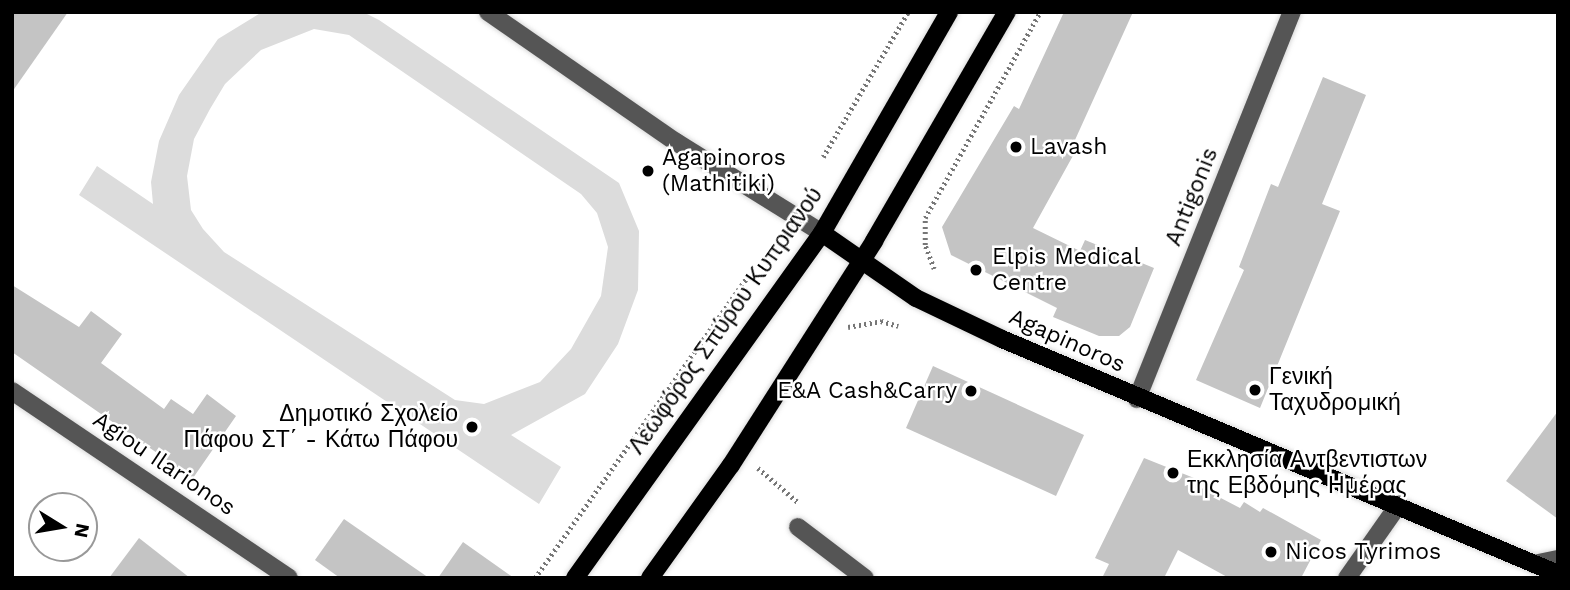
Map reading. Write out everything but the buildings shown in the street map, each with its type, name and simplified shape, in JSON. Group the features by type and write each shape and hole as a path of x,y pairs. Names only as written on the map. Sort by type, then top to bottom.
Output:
{"main road":[{"name":"Λεωφόρος Σπύρου Κυπριανού","path":"575,578 822,233 949,12"},
{"path":"650,578 731,465 862,261 1007,12"},
{"name":"Agapinoros","path":"822,233 916,298 1137,399 1399,503 1558,574"}],"street":[{"name":"Agapinoros","path":"488,12 676,142 822,233"},
{"name":"Antigonis","path":"1137,399 1292,12"},
{"name":"Agiou Ilarionos","path":"12,391 289,578"},
{"path":"1347,578 1399,503"},
{"path":"798,527 865,578"},
{"path":"1534,564 1558,559"}],"path":[{"path":"823,157 908,12"},
{"path":"934,269 925,245 925,218 1040,12"},
{"path":"535,578 748,276"},
{"path":"755,465 807,510 798,527"}],"shaded area":[{"path":"262,12 363,12 379,20 619,183 639,231 638,290 618,344 585,394 511,435 561,467 539,504 79,195 97,166 153,204 151,182 159,141 179,95 218,39","holes":["314,29 349,35 581,194 597,213 608,247 601,296 571,349 540,382 484,404 455,400 224,252 203,229 191,210 187,176 194,139 225,84 261,50"]}],"place":[{"name":"Lavash","path":"1016,147"},
{"name":"Agapinoros (Mathitiki)","path":"648,171"},
{"name":"Elpis Medical Centre","path":"976,270"},
{"name":"Γενική Ταχυδρομική","path":"1255,390"},
{"name":"E&A Cash&Carry","path":"971,391"},
{"name":"Δημοτικό Σχολείο Πάφου ΣΤ΄ - Κάτω Πάφου","path":"472,427"},
{"name":"Εκκλησία Αντβεντιστων της Εβδόμης Ημέρας","path":"1173,473"},
{"name":"Nicos Tyrimos","path":"1271,552"}]}
